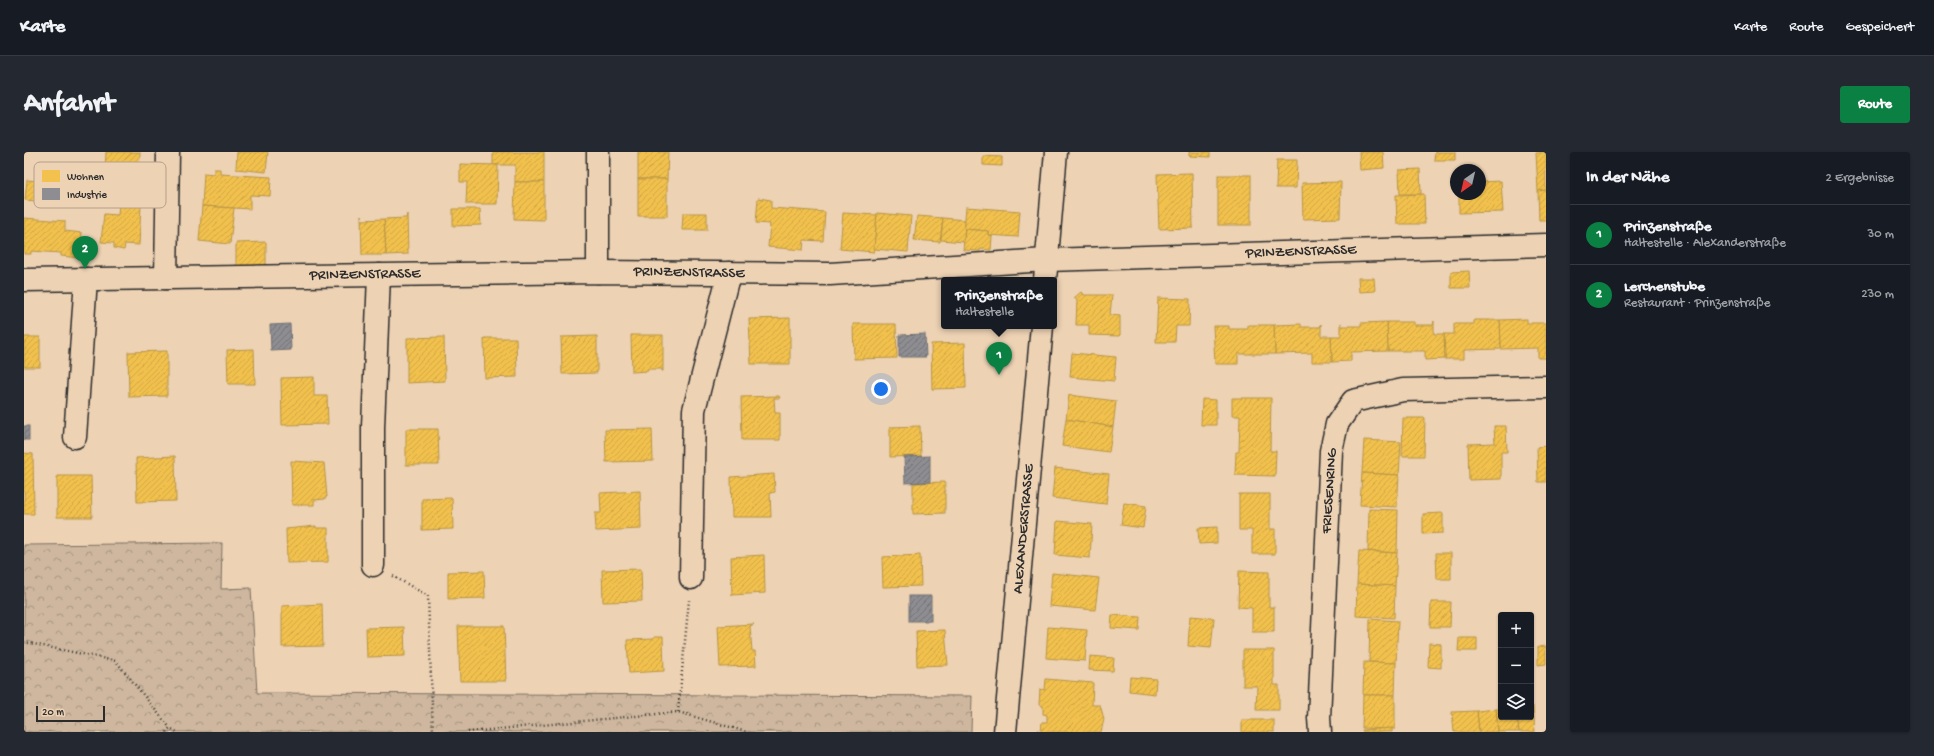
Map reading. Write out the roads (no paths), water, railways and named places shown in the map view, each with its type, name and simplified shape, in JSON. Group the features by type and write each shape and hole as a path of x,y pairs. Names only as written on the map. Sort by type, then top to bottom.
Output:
{"street":[{"path":"166,278 168,152"},
{"path":"598,152 598,272"},
{"path":"1046,270 1056,152"},
{"name":"PRINZENSTRASSE","path":"24,280 598,272 830,274 1046,270 1546,245"},
{"path":"691,578 694,410 729,273"},
{"path":"373,565 373,427 379,275"},
{"path":"75,437 86,279"},
{"name":"ALEXANDERSTRASSE","path":"1005,732 1042,329"},
{"name":"FRIESENRING","path":"1320,732 1319,718 1331,451 1337,424 1353,401 1403,390 1546,387"}],"place":[{"name":"Lerchenstube","path":"85,269"},
{"name":"Prinzenstraße","path":"999,375"}]}
